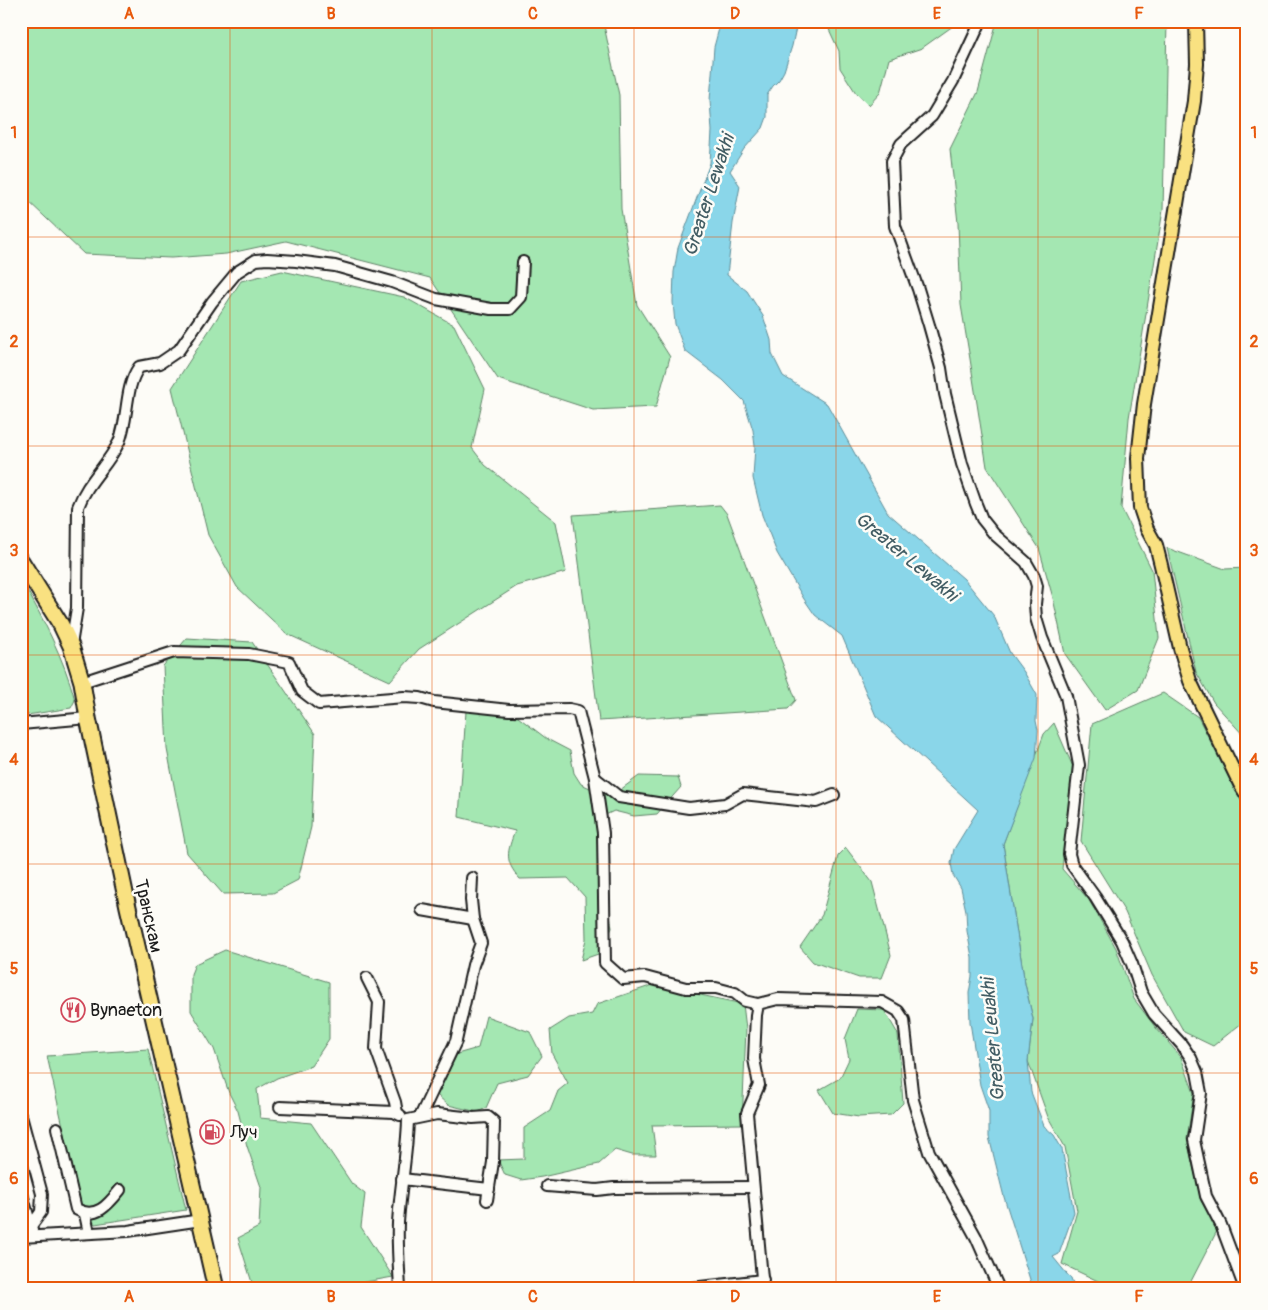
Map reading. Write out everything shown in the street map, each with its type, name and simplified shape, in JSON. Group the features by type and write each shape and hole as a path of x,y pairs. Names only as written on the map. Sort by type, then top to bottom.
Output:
{"highway":[{"name":"Транскам","path":"21,561 61,625 71,646 82,682 130,915 216,1289"}],"main road":[{"path":"1196,21 1197,64 1194,101 1144,404 1138,458 1140,508 1162,564 1180,648 1190,681 1247,795"}],"street":[{"path":"981,21 953,81 932,116 901,144 892,161 895,226 932,334 962,464 976,504 982,519 994,534 1026,562 1037,586 1036,618 1042,638 1066,696 1079,765 1069,854 1072,865 1122,941 1141,992 1154,1014 1182,1044 1197,1072 1200,1093 1194,1140 1204,1189 1222,1225 1245,1289"},
{"path":"71,646 77,608 78,507 83,494 119,442 125,422 133,375 138,367 160,363 179,350 212,302 237,272 256,260 267,259 335,266 392,282 436,299 491,309 510,309 521,297 523,262"},
{"path":"82,682 174,652 220,652 249,654 289,662 302,691 319,704 420,698 434,702 509,710 569,709 578,711 595,778 603,832 605,963 623,979 645,977 686,988 716,988 735,993 745,1001 758,1004 778,999 882,1002 898,1011 904,1020 913,1100 929,1152 976,1237 999,1289"},
{"path":"21,724 88,718"},
{"path":"595,778 619,798 690,808 725,804 743,794 816,802 834,795"},
{"path":"420,1117 456,1041 473,965 481,943 473,920 471,900 472,878"},
{"path":"422,910 473,920"},
{"path":"367,978 379,1002 376,1049 395,1102 397,1113"},
{"path":"682,1289 763,1285 747,1113 759,1086 754,1059 758,1004"},
{"path":"280,1107 394,1112 408,1120 437,1114 473,1118 488,1117 494,1122 493,1162 488,1195 402,1179"},
{"path":"21,1116 25,1148 42,1194 41,1212 32,1231"},
{"path":"400,1289 398,1224 402,1179 408,1143 408,1120"},
{"path":"58,1128 76,1209 86,1214 94,1213 110,1203 120,1190"},
{"path":"547,1186 598,1190 614,1188 753,1187"},
{"path":"21,1190 32,1231"},
{"path":"86,1214 89,1233"},
{"path":"21,1237 32,1231 89,1233 128,1231 201,1220"}],"green space":[{"path":"21,21 603,21 619,95 621,209 637,305 670,357 656,407 593,410 498,379 430,278 286,241 226,254 171,258 84,254 26,199 21,183"},
{"path":"796,21 960,21 922,48 889,59 880,93 869,105 856,93 840,68 839,51 827,25 797,23"},
{"path":"997,21 1167,21 1163,210 1129,418 1121,508 1152,570 1159,638 1138,690 1105,710 1065,654 1053,598 1039,548 987,467 961,305 958,223 950,149 978,92"},
{"path":"282,271 404,297 454,325 485,389 472,448 485,465 556,522 566,572 517,586 419,649 390,681 287,634 237,587 208,535 172,388 241,281"},
{"path":"720,505 727,514 796,700 788,709 599,721 573,515"},
{"path":"1167,548 1225,569 1247,568 1246,738 1214,703 1196,672"},
{"path":"21,579 59,653 75,700 71,708 21,716"},
{"path":"187,638 252,642 315,734 311,827 298,880 273,893 223,894 187,853 167,749 163,666"},
{"path":"1163,693 1198,717 1247,812 1247,1019 1213,1046 1184,1032 1152,975 1125,912 1081,841 1092,724"},
{"path":"466,711 518,717 547,739 570,751 574,773 581,784 597,791 620,790 639,776 678,777 681,787 657,814 634,816 614,811 599,818 599,847 612,928 601,953 581,960 586,939 585,897 568,878 520,879 511,867 508,856 515,831 459,817"},
{"path":"1054,723 1073,767 1062,869 1089,900 1116,948 1134,999 1181,1057 1194,1093 1187,1139 1201,1201 1218,1229 1187,1289 1115,1289 1062,1264 1077,1211 1065,1147 1048,1117 1028,1061 1033,1019 1025,984 1003,844 1044,734"},
{"path":"846,848 872,882 891,955 882,978 859,978 813,962 800,947 822,915 838,856"},
{"path":"225,950 329,982 329,1039 311,1066 277,1078 257,1089 260,1118 311,1123 352,1184 365,1194 361,1227 393,1277 326,1289 254,1289 238,1238 259,1227 261,1187 247,1146 238,1111 229,1093 214,1049 191,1011 191,974 195,964"},
{"path":"653,985 743,1004 746,1029 742,1124 652,1125 656,1155 632,1155 615,1150 599,1164 542,1177 521,1180 505,1175 498,1160 524,1159 524,1128 550,1111 558,1091 568,1083 552,1054 550,1030 569,1018 592,1014 597,1004"},
{"path":"857,1009 884,1010 898,1034 903,1103 891,1115 859,1117 833,1113 819,1090 840,1078 849,1059 845,1039"},
{"path":"486,1016 530,1032 542,1056 528,1075 497,1083 486,1108 478,1112 448,1105 437,1095 457,1054 478,1048"},
{"path":"148,1049 186,1210 95,1224 81,1205 47,1056"}],"water":[{"path":"721,21 796,21 797,23 784,71 767,95 767,117 763,128 744,149 730,171 740,186 733,223 727,275 747,291 763,316 771,340 772,354 783,376 827,404 888,513 964,579 994,616 1010,653 1024,672 1037,695 1036,721 1038,730 1036,758 1003,844 1025,984 1033,1019 1028,1061 1031,1092 1044,1126 1054,1135 1062,1149 1074,1212 1059,1254 1053,1257 1071,1279 1075,1289 1033,1289 1004,1197 989,1137 989,1111 980,1085 970,1022 969,993 972,976 972,957 967,931 966,911 961,888 953,875 951,863 954,849 978,810 876,716 842,636 815,615 777,553 762,515 753,478 755,446 753,430 744,401 723,380 685,351 675,324 673,302 674,272 678,248 710,163 712,131 710,100 714,47"}],"place":[{"name":"Bynaeton","path":"73,1010"},
{"name":"Луч","path":"212,1132"}],"water label":[{"name":"Greater Lewakhi","path":"708,195"},
{"name":"Greater Lewakhi","path":"907,556"},
{"name":"Greater Leuakhi","path":"992,1040"}]}
